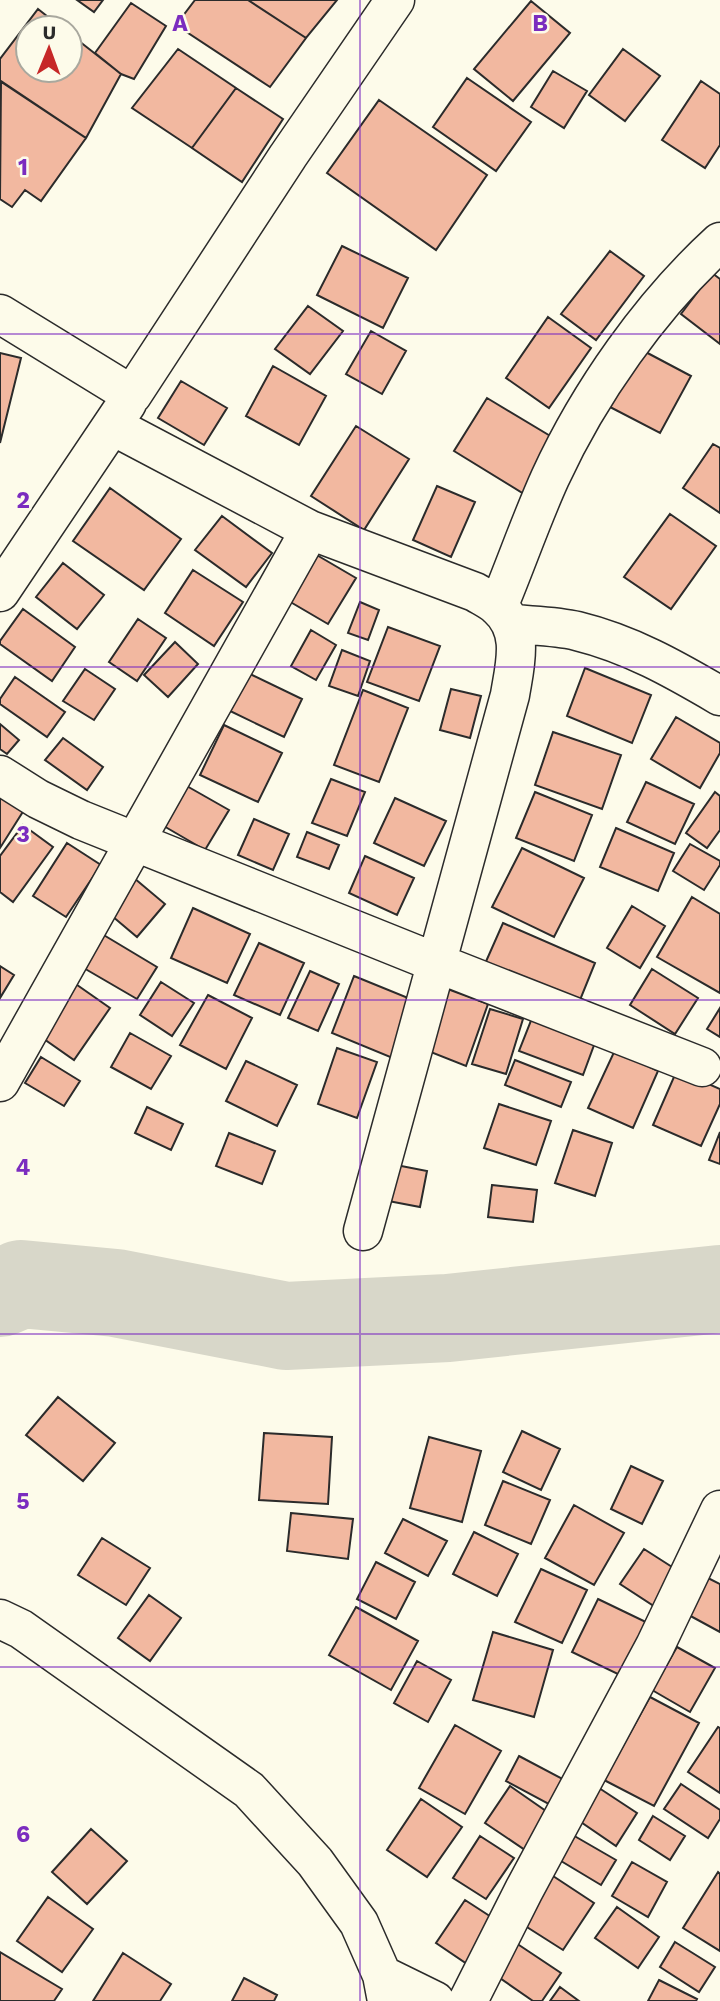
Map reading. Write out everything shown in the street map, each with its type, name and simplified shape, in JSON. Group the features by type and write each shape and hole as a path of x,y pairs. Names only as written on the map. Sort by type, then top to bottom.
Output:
{"street":[{"path":"0,592 123,411 288,156 395,0"},
{"path":"363,1231 510,695 517,649 505,616 550,480 567,444 616,362 657,308 714,257"},
{"path":"0,314 123,411 310,530 475,592 505,616 576,631 630,647 720,696"},
{"path":"0,1082 310,530"},
{"path":"0,775 38,799 80,820 702,1067"},
{"path":"468,2001 524,1890 655,1646 720,1510"},
{"path":"0,1619 20,1629 248,1790 315,1862 359,1923 384,1988 435,2001"}],"building":[{"path":"77,0 103,0 94,12"},
{"path":"195,0 248,0 306,38 270,87 176,25"},
{"path":"248,0 337,0 306,38"},
{"path":"531,1 570,33 513,101 474,69"},
{"path":"131,3 166,26 134,79 121,74 95,53"},
{"path":"14,41 14,84 84,84 84,45 121,74 86,138 0,81 0,59"},
{"path":"178,49 236,88 192,148 132,108"},
{"path":"623,49 660,76 625,121 589,95"},
{"path":"553,71 587,91 564,128 531,107"},
{"path":"467,78 531,122 496,171 433,127"},
{"path":"1,81 86,138 41,201 25,190 12,207 0,199"},
{"path":"701,81 720,94 720,145 705,168 662,140"},
{"path":"236,88 283,119 242,182 192,148"},
{"path":"379,100 487,175 436,250 327,173"},
{"path":"342,246 408,278 383,328 317,295"},
{"path":"610,251 644,276 596,340 561,314"},
{"path":"712,273 720,279 720,344 681,314"},
{"path":"308,306 343,331 310,374 275,349"},
{"path":"548,317 591,348 549,408 506,378"},
{"path":"371,331 406,351 382,394 346,374"},
{"path":"640,349 691,376 660,433 610,407"},
{"path":"0,353 21,358 0,443"},
{"path":"273,366 326,396 299,445 246,416"},
{"path":"181,381 227,408 204,445 158,418"},
{"path":"487,398 562,443 529,497 454,451"},
{"path":"356,426 409,459 364,530 311,496"},
{"path":"713,444 720,448 720,513 683,488"},
{"path":"437,486 475,502 451,557 413,540"},
{"path":"110,488 181,539 144,590 73,541"},
{"path":"670,514 716,546 671,609 624,577"},
{"path":"222,516 272,553 246,587 195,550"},
{"path":"315,554 356,578 328,624 287,600"},
{"path":"63,563 104,595 77,629 36,597"},
{"path":"193,570 243,602 214,646 165,613"},
{"path":"360,602 379,610 368,640 348,633"},
{"path":"23,609 75,647 52,681 0,644"},
{"path":"138,619 166,638 137,681 109,662"},
{"path":"388,627 440,646 419,701 367,682"},
{"path":"311,630 336,645 316,680 291,666"},
{"path":"175,642 198,664 168,697 144,675"},
{"path":"342,650 370,661 358,696 329,686"},
{"path":"585,668 651,695 632,743 567,716"},
{"path":"85,669 115,689 94,720 63,701"},
{"path":"246,672 302,699 284,737 228,710"},
{"path":"15,677 65,712 47,737 0,704 0,699"},
{"path":"451,689 481,696 470,738 440,730"},
{"path":"363,690 408,708 379,782 334,765"},
{"path":"676,717 720,743 720,753 700,788 651,759"},
{"path":"0,724 19,740 7,754 0,749"},
{"path":"224,725 282,753 258,802 200,775"},
{"path":"553,732 621,755 602,809 535,785"},
{"path":"63,738 103,767 87,790 45,760"},
{"path":"331,779 365,792 347,836 312,823"},
{"path":"646,782 694,804 675,844 627,822"},
{"path":"185,785 229,810 205,850 162,825"},
{"path":"535,792 592,815 574,861 516,838"},
{"path":"715,792 720,796 720,830 707,848 686,833"},
{"path":"0,795 24,810 0,848"},
{"path":"395,798 446,821 424,866 374,843"},
{"path":"254,819 289,834 273,870 238,855"},
{"path":"23,825 53,847 13,902 0,892 0,856"},
{"path":"616,828 674,853 658,891 600,867"},
{"path":"307,832 339,845 329,869 297,857"},
{"path":"67,843 101,865 66,917 33,896"},
{"path":"690,844 720,861 704,890 673,871"},
{"path":"522,848 584,878 554,937 492,907"},
{"path":"365,856 414,878 397,915 349,893"},
{"path":"134,878 165,904 137,937 106,911"},
{"path":"692,897 720,914 720,993 657,957"},
{"path":"632,906 665,926 640,968 607,948"},
{"path":"193,908 250,934 227,983 171,958"},
{"path":"503,923 595,963 578,1005 484,966"},
{"path":"102,934 157,967 137,999 82,967"},
{"path":"259,943 304,963 280,1015 234,995"},
{"path":"0,966 14,975 0,998"},
{"path":"652,969 698,998 675,1034 630,1005"},
{"path":"310,971 339,984 318,1031 288,1018"},
{"path":"354,976 418,1002 395,1059 332,1033"},
{"path":"70,980 110,1008 74,1060 34,1032"},
{"path":"161,982 194,1003 172,1036 140,1015"},
{"path":"445,988 488,1004 466,1066 423,1049"},
{"path":"208,995 252,1018 226,1069 180,1045"},
{"path":"720,1008 720,1037 707,1029"},
{"path":"490,1009 523,1019 506,1074 472,1064"},
{"path":"534,1013 597,1037 583,1075 519,1051"},
{"path":"130,1033 171,1056 151,1089 111,1067"},
{"path":"337,1048 377,1062 357,1118 318,1104"},
{"path":"615,1050 658,1071 633,1128 588,1108"},
{"path":"41,1057 80,1081 64,1106 25,1083"},
{"path":"515,1060 571,1082 561,1107 505,1085"},
{"path":"246,1061 297,1085 277,1126 226,1101"},
{"path":"677,1070 720,1089 720,1104 701,1146 653,1125"},
{"path":"499,1104 551,1121 536,1165 484,1148"},
{"path":"147,1107 183,1124 171,1150 135,1133"},
{"path":"573,1130 612,1143 595,1196 555,1183"},
{"path":"720,1132 720,1164 709,1160"},
{"path":"229,1133 275,1151 262,1184 216,1166"},
{"path":"391,1164 427,1171 420,1207 383,1200"},
{"path":"492,1185 537,1190 533,1222 488,1217"},
{"path":"58,1397 115,1443 83,1481 26,1435"},
{"path":"522,1431 560,1449 541,1490 503,1472"},
{"path":"264,1433 332,1437 328,1504 259,1500"},
{"path":"429,1437 481,1451 462,1522 410,1508"},
{"path":"631,1466 663,1481 642,1524 611,1509"},
{"path":"503,1481 550,1500 531,1544 485,1525"},
{"path":"574,1505 624,1533 594,1585 545,1558"},
{"path":"291,1513 353,1519 348,1559 287,1551"},
{"path":"403,1519 447,1541 428,1576 385,1553"},
{"path":"474,1532 518,1554 497,1596 453,1574"},
{"path":"102,1538 150,1568 126,1605 78,1575"},
{"path":"644,1549 683,1574 660,1610 620,1584"},
{"path":"376,1562 415,1582 396,1619 357,1599"},
{"path":"541,1569 587,1590 562,1643 515,1622"},
{"path":"704,1576 720,1584 720,1632 685,1613"},
{"path":"149,1595 181,1618 150,1661 118,1638"},
{"path":"598,1599 650,1624 624,1677 572,1652"},
{"path":"356,1607 418,1641 391,1690 329,1655"},
{"path":"493,1632 553,1650 534,1717 473,1700"},
{"path":"677,1647 715,1668 690,1712 652,1690"},
{"path":"417,1661 451,1680 428,1722 394,1703"},
{"path":"650,1697 699,1723 654,1806 604,1780"},
{"path":"455,1725 501,1751 465,1814 419,1788"},
{"path":"718,1727 720,1728 720,1793 688,1772"},
{"path":"519,1756 572,1784 558,1809 506,1781"},
{"path":"681,1784 720,1810 720,1819 708,1838 664,1809"},
{"path":"510,1786 556,1818 531,1854 485,1823"},
{"path":"596,1786 637,1813 616,1846 575,1818"},
{"path":"421,1799 462,1827 427,1877 387,1850"},
{"path":"653,1816 685,1836 670,1860 639,1840"},
{"path":"91,1829 127,1861 87,1904 52,1872"},
{"path":"571,1834 616,1860 601,1885 556,1858"},
{"path":"480,1836 514,1858 486,1899 453,1878"},
{"path":"632,1862 667,1882 648,1917 612,1896"},
{"path":"718,1872 720,1874 720,1951 683,1928"},
{"path":"550,1874 594,1903 563,1950 519,1922"},
{"path":"48,1897 93,1929 62,1972 17,1941"},
{"path":"465,1900 502,1924 473,1968 436,1943"},
{"path":"617,1907 659,1937 638,1968 595,1938"},
{"path":"675,1942 715,1967 699,1992 660,1967"},
{"path":"516,1943 561,1973 542,2001 533,2001 494,1974"},
{"path":"0,1952 62,1989 54,2001 0,2001"},
{"path":"123,1953 171,1984 160,2001 93,2001"},
{"path":"244,1978 277,1995 274,2001 232,2001"},
{"path":"659,1980 697,1999 696,2001 648,2001"},
{"path":"560,1987 579,2001 550,2001"}],"waterway":[{"path":"0,1293 21,1284 116,1293 286,1326 448,1318 720,1289"}]}
